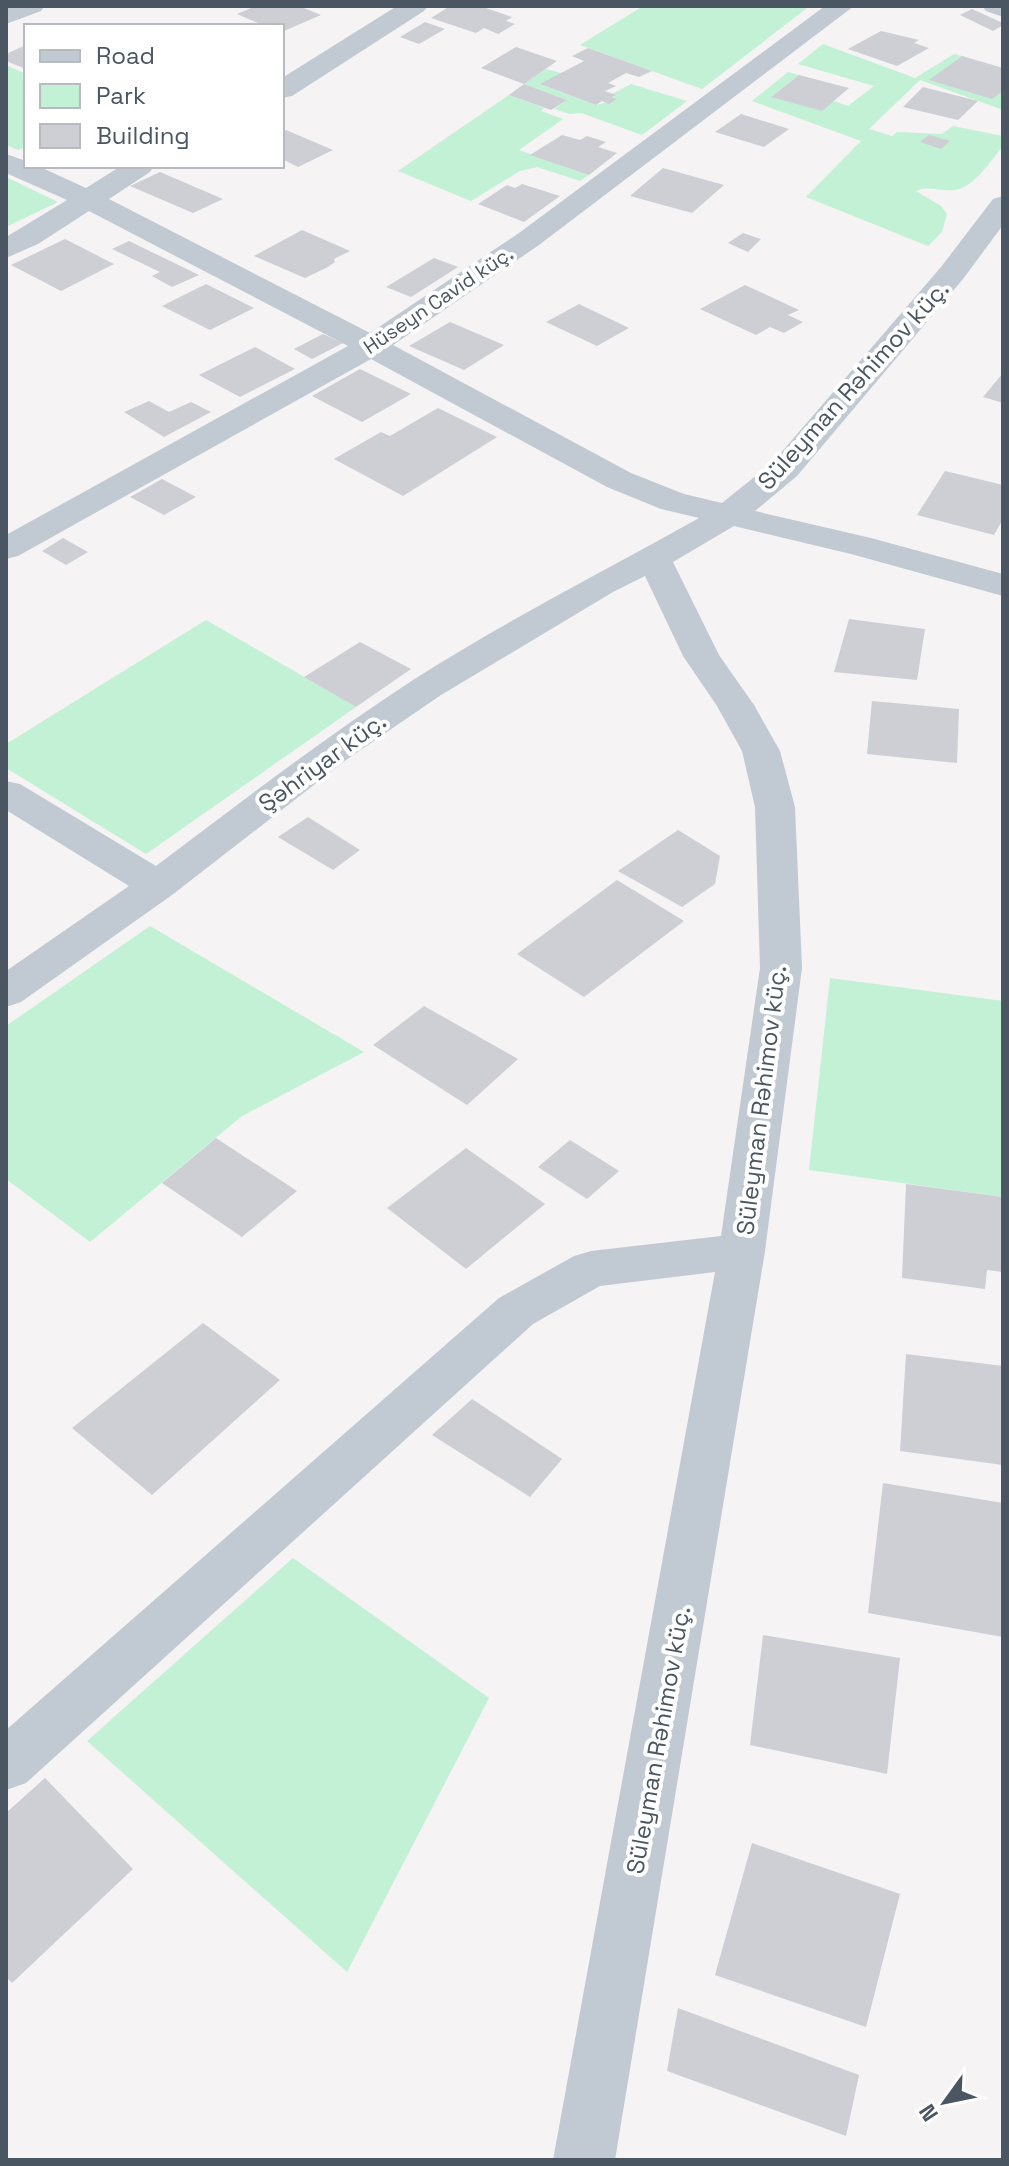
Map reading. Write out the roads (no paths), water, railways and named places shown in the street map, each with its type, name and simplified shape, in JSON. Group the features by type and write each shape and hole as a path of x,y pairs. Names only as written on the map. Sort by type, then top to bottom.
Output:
{"street":[{"path":"6,16 32,6"},
{"path":"284,89 415,6"},
{"name":"Hüseyn Cavid küç.","path":"6,549 371,346 529,239 841,6"},
{"path":"995,6 1003,9"},
{"path":"6,162 89,200 371,346 619,480 673,502 726,517 859,545 1003,585"},
{"path":"6,249 137,168"},
{"name":"Süleyman Rəhimov küç.","path":"584,2160 742,1251 781,968 775,807 761,751 735,705 701,656 654,558 726,517 785,469 952,273 1003,205"},
{"name":"Şəhriyar küç.","path":"6,992 158,885 332,752 428,687 587,592 654,558"},
{"path":"6,793 158,885"},
{"path":"6,1765 516,1311 591,1269 742,1251"}]}
